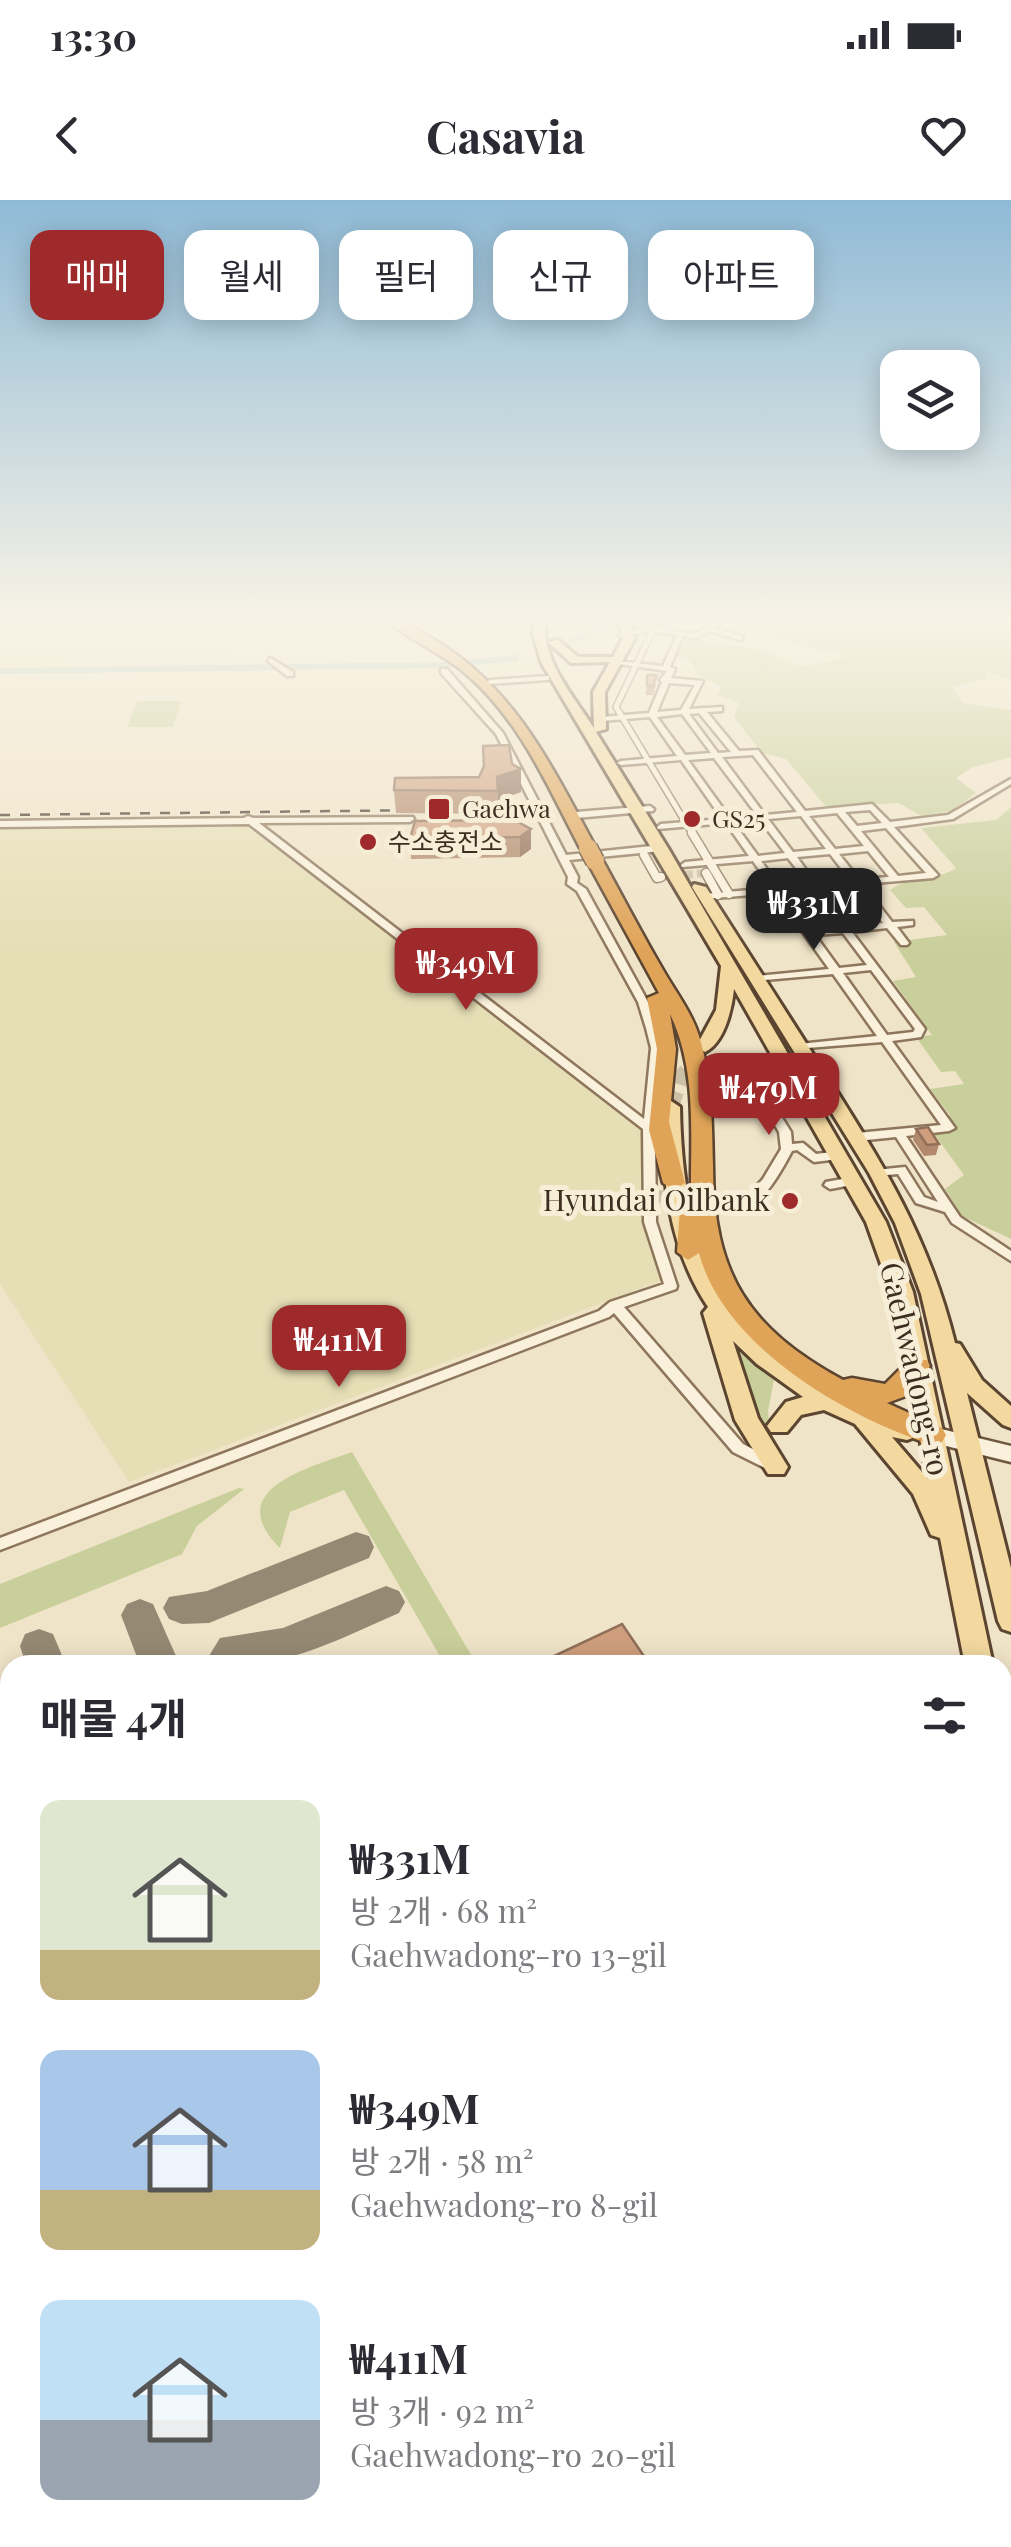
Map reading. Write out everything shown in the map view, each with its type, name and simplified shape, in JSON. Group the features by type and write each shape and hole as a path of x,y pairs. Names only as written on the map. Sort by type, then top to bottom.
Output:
{"highway":[{"path":"517,732 574,822 680,1034 688,1063 692,1192 688,1252"},
{"path":"588,855 688,1034 699,1104 703,1218 713,1266 741,1310 796,1364 847,1396 933,1435"},
{"path":"645,966 668,1036 659,1117 660,1192"},
{"path":"796,1364 879,1395 902,1389 918,1366"}],"main road":[{"name":"Gaehwadong-ro","path":"593,732 636,805 661,827 685,865 715,897 756,978 879,1173 904,1221 932,1294 1011,1621"},
{"name":"Gaehwadong-ro","path":"604,732 622,765 652,852 727,968 876,1222 902,1292 977,1655"},
{"path":"705,1047 724,1010 727,968"},
{"path":"670,1107 660,1192 710,1300 747,1420 776,1467"},
{"path":"710,1300 753,1350 825,1401 890,1428 1011,1454"},
{"path":"942,1336 974,1386 1011,1419"},
{"path":"779,1426 794,1408 825,1401"},
{"path":"862,1418 924,1490 955,1562"}],"street":[{"path":"0,1544 671,1286 650,1222 660,1192 649,1128 656,1048 652,1028 643,1002 581,888 572,884 563,858 499,732"},
{"path":"632,732 686,824 707,868 715,897"},
{"path":"664,732 949,1128 857,1137"},
{"path":"699,732 920,1029 916,1035 799,1047"},
{"path":"719,732 736,753"},
{"path":"719,757 757,754 904,942"},
{"path":"622,765 757,754"},
{"path":"856,829 950,818 1011,781"},
{"path":"574,822 636,805"},
{"path":"661,827 872,808 933,875 896,879 886,886 715,897"},
{"path":"839,810 896,879"},
{"path":"0,824 410,818"},
{"path":"248,820 649,1128"},
{"path":"685,865 707,868 757,858 871,848"},
{"path":"563,858 652,852 657,878 661,878"},
{"path":"715,897 781,893"},
{"path":"810,934 910,923"},
{"path":"756,978 875,967"},
{"path":"743,1073 775,1093"},
{"path":"717,1203 740,1207 753,1200 758,1188 783,1164 785,1132 765,1099 794,1080"},
{"path":"899,1133 962,1227 1011,1258"},
{"path":"786,1149 799,1146 814,1158 839,1155"},
{"path":"879,1173 922,1168"},
{"path":"901,1170 920,1200 947,1209"},
{"path":"830,1185 853,1181"},
{"name":"Gaehwadong-ro","path":"904,1221 928,1205"},
{"path":"615,1306 738,1448 776,1467"}],"shaded area":[{"path":"248,824 651,1136 656,1224 668,1278 129,1482 0,1284 0,827"}],"green space":[{"path":"745,732 1011,732 1011,757 971,768 956,778 976,793 951,811 922,816 898,803 826,807 786,759 762,753"},
{"path":"1011,807 1011,1239 962,1216 945,1189 964,1175 932,1131 948,1127 950,1115 930,1089 964,1084 955,1071 941,1072 916,1037 932,1035 893,981 916,977 894,942 947,935 924,907 906,908 890,890 956,868 921,828 996,820"},
{"path":"735,1347 774,1380 768,1411 770,1432 765,1434"},
{"path":"352,1452 471,1655 439,1655 344,1490 290,1512 280,1548 264,1528 260,1511 265,1496 277,1484"},
{"path":"244,1489 197,1526 182,1554 0,1628 0,1584"}],"building":[{"path":"509,745 512,764 521,769 497,777 498,791 394,790 395,778 479,777 484,766 483,746"},
{"path":"514,820 531,829 520,837 410,839 415,821"},
{"path":"928,1127 939,1144 927,1145 916,1129"},
{"path":"622,1624 643,1655 556,1655"}],"taxiway":[{"path":"182,1608 209,1607 356,1547"},
{"path":"230,1655 234,1650 285,1645 386,1602"},
{"path":"140,1615 156,1655"},
{"path":"39,1646 42,1655"}],"tunnel":[{"path":"661,877 706,873"},
{"path":"671,1107 680,1079 705,1047"},
{"path":"658,1196 686,1200"}],"railway":[{"path":"0,815 425,810"}],"place":[{"name":"Gaehwa","path":"439,809"},
{"name":"GS25","path":"692,819"},
{"name":"수소충전소","path":"368,842"},
{"name":"Hyundai Oilbank","path":"790,1201"}]}
